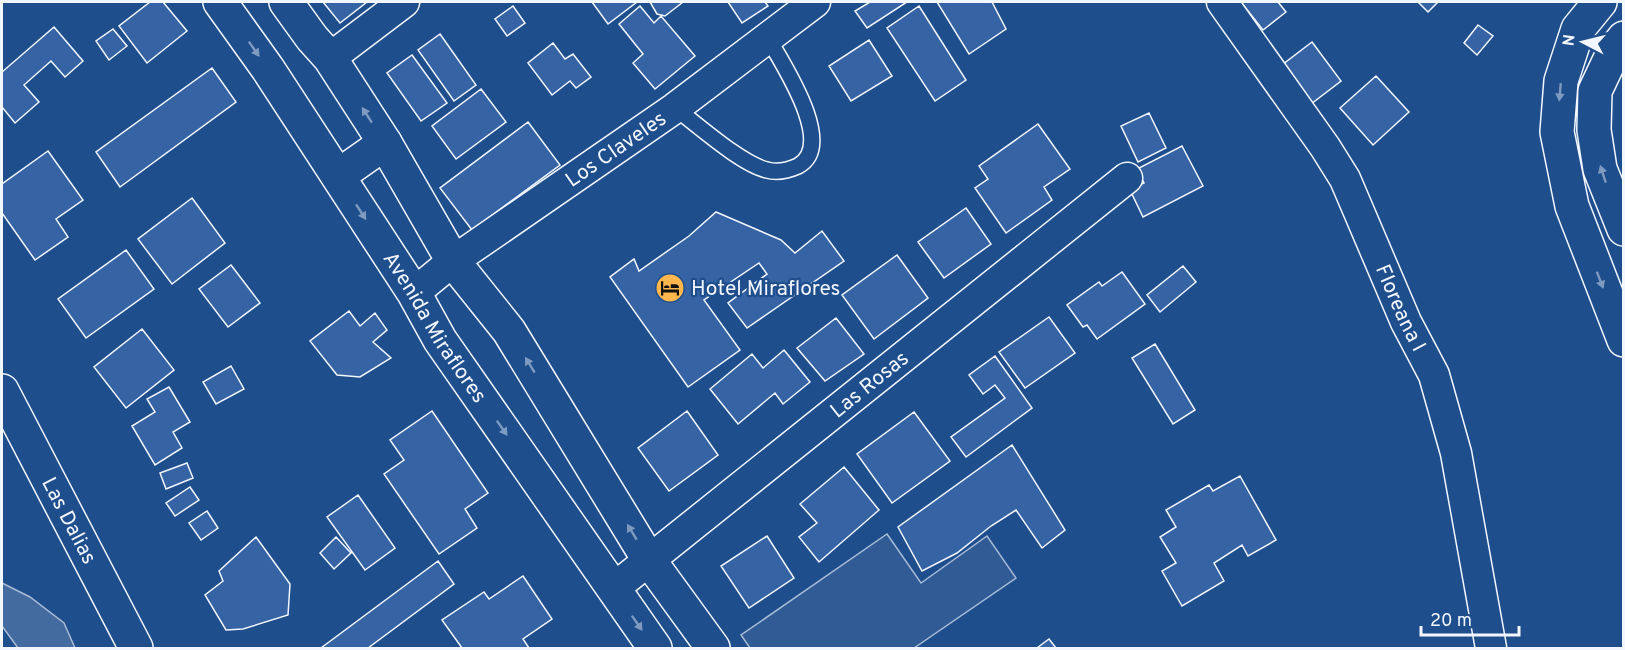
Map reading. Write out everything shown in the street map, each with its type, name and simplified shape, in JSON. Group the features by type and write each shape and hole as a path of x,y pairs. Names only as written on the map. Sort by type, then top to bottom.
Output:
{"main road":[{"path":"286,2 330,58 385,142 453,261 509,331 649,560 713,648"},
{"path":"1600,2 1578,29 1564,70 1557,132 1572,206 1623,340"},
{"name":"Avenida Miraflores","path":"227,4 414,293 440,340 655,648"},
{"path":"1623,39 1614,51 1595,91 1594,130 1600,169 1623,229"},
{"path":"338,176 385,142"},
{"name":"Las Dalias","path":"2,391 136,648"}],"street":[{"path":"330,58 404,2"},
{"name":"Los Claveles","path":"414,293 453,261 675,108 815,2"},
{"name":"Floreana I","path":"1226,7 1326,147 1346,179 1406,322 1434,375 1456,453 1491,648"},
{"name":"Las Rosas","path":"613,589 1127,178"}],"lane":[{"path":"675,108 748,162 768,171 785,171 801,165 812,150 811,129 804,104 768,38"}],"shaded area":[{"path":"887,534 921,583 987,536 1016,578 914,648 750,648 741,635"},
{"path":"2,583 30,597 64,623 75,648 18,648 2,626"}],"building":[{"path":"150,2 163,2 187,31 147,63 119,26"},
{"path":"323,2 367,2 340,23"},
{"path":"592,2 637,2 608,24"},
{"path":"650,2 683,2 665,16 657,14"},
{"path":"728,2 765,2 768,6 742,23"},
{"path":"870,2 907,2 867,28 855,11"},
{"path":"937,2 992,2 1006,29 969,54"},
{"path":"1241,2 1278,2 1286,12 1263,30"},
{"path":"1418,2 1438,2 1428,12"},
{"path":"513,6 525,23 507,36 495,19"},
{"path":"640,6 654,23 661,16 695,56 655,89 633,63 643,54 619,24"},
{"path":"919,6 966,80 935,101 887,28"},
{"path":"1478,25 1493,36 1477,55 1464,43"},
{"path":"54,27 83,61 65,77 51,61 24,85 39,102 15,123 2,107 2,72"},
{"path":"113,29 127,46 109,60 96,41"},
{"path":"440,34 476,85 454,101 418,50"},
{"path":"869,40 892,76 851,101 829,66"},
{"path":"1312,42 1341,81 1311,104 1282,65"},
{"path":"553,43 565,59 573,54 591,77 576,88 570,81 552,95 528,63"},
{"path":"412,55 447,103 421,121 387,73"},
{"path":"212,68 236,102 120,187 96,152"},
{"path":"1376,76 1409,112 1373,145 1340,108"},
{"path":"481,89 506,122 456,159 432,126"},
{"path":"1149,113 1166,148 1138,162 1121,126"},
{"path":"528,122 560,165 472,230 440,188"},
{"path":"1038,124 1070,169 1044,187 1052,200 1006,233 975,188 988,179 979,166"},
{"path":"1182,146 1203,186 1143,217 1130,190 1144,183 1137,169"},
{"path":"48,151 83,200 56,219 68,237 35,260 2,213 2,184"},
{"path":"192,198 225,243 172,284 138,239"},
{"path":"966,208 991,244 944,278 918,242"},
{"name":"Hotel Miraflores","path":"716,212 781,240 795,253 822,231 844,261 747,328 728,303 767,274 759,263 704,300 740,350 688,387 610,277 634,259 639,271 689,236"},
{"path":"126,250 154,289 86,338 58,299"},
{"path":"897,255 928,298 874,339 842,295"},
{"path":"231,265 260,303 228,327 199,289"},
{"path":"1183,266 1196,282 1160,312 1147,295"},
{"path":"1122,272 1145,304 1097,339 1087,325 1083,327 1067,305 1099,282 1102,286"},
{"path":"349,311 360,326 375,313 387,330 373,342 391,358 360,377 337,375 310,341"},
{"path":"1049,317 1075,353 1025,388 999,352"},
{"path":"836,318 864,354 825,381 797,348"},
{"path":"142,329 174,370 126,408 94,367"},
{"path":"1155,344 1195,410 1173,424 1132,358"},
{"path":"784,350 810,382 783,404 775,393 738,424 710,389 752,354 763,368"},
{"path":"995,356 1032,408 966,457 951,437 1005,398 995,385 983,394 969,375"},
{"path":"231,366 244,389 216,404 203,382"},
{"path":"169,387 190,422 173,432 182,448 155,465 132,426 155,412 147,399"},
{"path":"432,411 488,493 465,509 477,528 439,554 384,474 404,460 390,440"},
{"path":"687,411 718,455 669,491 638,448"},
{"path":"914,412 950,461 892,503 857,454"},
{"path":"1012,445 1065,530 1042,548 1016,510 957,553 922,571 898,527"},
{"path":"187,463 193,478 166,489 160,473"},
{"path":"844,467 879,510 819,562 799,537 817,523 800,504"},
{"path":"1240,476 1276,540 1248,556 1242,545 1214,563 1224,581 1182,606 1162,571 1176,563 1160,537 1176,527 1166,510 1209,485 1213,491"},
{"path":"190,487 199,500 175,516 166,503"},
{"path":"358,495 395,548 365,570 327,517"},
{"path":"207,511 218,528 201,540 189,523"},
{"path":"767,536 794,578 749,608 721,566"},
{"path":"256,537 290,584 288,615 243,629 226,630 205,595 223,581 219,571"},
{"path":"336,537 351,553 334,569 320,553"},
{"path":"438,561 454,584 368,648 321,648"},
{"path":"523,576 552,619 523,639 529,648 462,648 442,620 484,592 489,599"},
{"path":"1049,639 1056,648 1037,648"}],"place":[{"name":"Hotel Miraflores","path":"670,288"}]}
